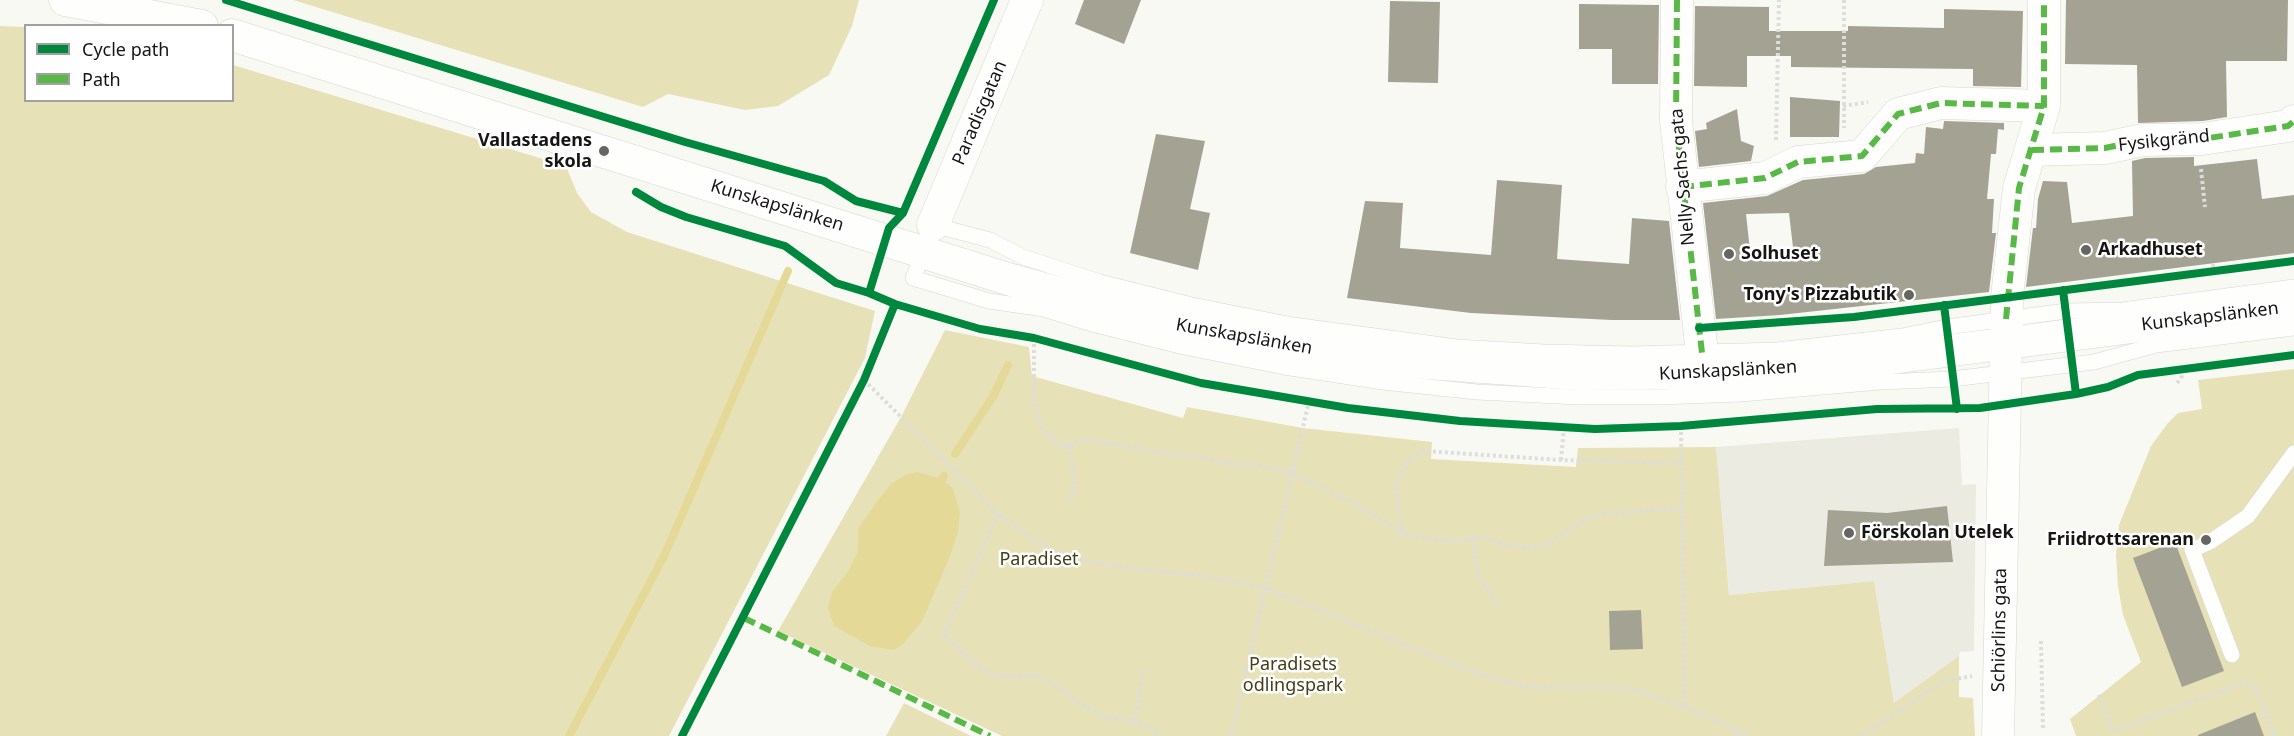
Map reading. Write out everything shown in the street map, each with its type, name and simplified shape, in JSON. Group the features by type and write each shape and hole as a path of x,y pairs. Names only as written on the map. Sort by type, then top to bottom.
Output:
{"street":[{"path":"65,0 191,24"},
{"name":"Paradisgatan","path":"929,238 1027,0"},
{"name":"Nelly Sachs gata","path":"1677,0 1676,121 1702,353"},
{"name":"Schiörlins gata","path":"1998,732 2006,345 2019,188 2044,106 2044,0"},
{"name":"Kunskapslänken","path":"234,36 929,238 1019,282 1186,327 1343,354 1479,368 1579,375 1738,373 1830,366 2006,345 2294,306"},
{"path":"1682,187 1765,178 1798,162 1862,156 1898,114 1941,103 2044,106"},
{"name":"Fysikgränd","path":"2032,150 2105,148 2143,140 2197,138 2288,126 2294,121"}],"lane":[{"path":"929,238 990,240 1023,256 1100,282 1293,325 1457,347 1632,354 1777,350 1859,342 2006,345 2094,362 2157,345 2294,328"},
{"path":"2006,345 2066,311 2122,310 2294,287"},
{"path":"2232,655 2192,550 2210,542 2248,516 2294,453"}],"path":[{"path":"1774,173 1779,0"},
{"path":"1844,0 1843,126 1852,144 1862,156"},
{"path":"2197,138 2205,207"},
{"path":"2213,264 2214,271"},
{"path":"1034,338 1034,401 1042,427 1050,438 1059,444 1068,446 1084,439 1173,455 1257,465 1292,473 1350,501 1403,533 1438,540 1454,541 1482,537 1517,548 1536,547 1556,539 1586,519 1603,514 1681,508"},
{"path":"2177,383 2182,376 2182,368"},
{"path":"864,380 998,514 1047,548 1079,560 1118,567 1196,575 1265,588 1478,674 1527,687 1629,688 1685,707 1749,736"},
{"path":"1231,736 1309,401"},
{"path":"1680,426 1685,707"},
{"path":"1561,460 1564,428"},
{"path":"1068,446 1075,480 1070,504"},
{"path":"1403,533 1396,490 1398,478 1412,458 1424,451 1561,460 1680,463"},
{"path":"998,514 967,578 944,635 975,664 989,673 1006,677 1031,675 1043,678 1091,710 1108,718 1135,721 1154,730 1159,736"},
{"path":"1473,538 1475,563 1480,579 1499,607"},
{"path":"2041,641 2043,729"},
{"path":"1135,721 1143,668"},
{"path":"1861,736 1944,681 1980,674"},
{"path":"2099,695 2113,731 2246,682 2256,688 2274,736"},
{"path":"1734,729 1736,736"}],"shaded area":[{"name":"Förskolan Utelek","path":"1959,428 1962,485 1976,484 1974,651 1960,652 1959,656 1894,704 1874,581 1729,595 1716,447"},
{"path":"917,472 942,479 953,489 960,513 958,532 922,621 903,644 894,650 870,646 834,626 828,608 832,592 847,573 858,551 858,529 876,503 891,484 905,475"}],"green space":[{"path":"293,0 859,0 852,26 829,75 778,106 745,110 668,94 643,107"},
{"path":"0,26 24,27 24,102 234,102 234,65 566,166 577,193 591,212 627,232 875,311 865,358 669,736 0,736"},
{"name":"Paradiset","path":"945,330 1029,347 1032,376 1183,418 1187,407 1303,428 1432,442 1431,459 1576,467 1578,448 1716,447 1729,595 1874,581 1894,703 1959,656 1959,697 1973,698 1975,736 1002,736 778,631 901,417"},
{"name":"Friidrottsarenan","path":"2294,369 2294,736 2076,736 2070,719 2141,662 2123,615 2116,555 2119,525 2151,446 2178,413 2202,409 2198,380"},
{"path":"904,703 971,736 886,736"}],"building":[{"path":"1084,0 1141,0 1124,44 1075,24"},
{"path":"2066,0 2288,0 2287,61 2226,61 2227,117 2203,121 2138,123 2137,65 2065,64"},
{"path":"1390,1 1440,2 1438,83 1388,82"},
{"path":"1579,4 1659,5 1658,84 1612,84 1612,49 1579,49"},
{"path":"1695,6 1769,7 1769,31 1848,31 1848,26 1944,28 1944,9 2023,11 2021,87 1973,86 1973,69 1791,67 1791,56 1747,56 1747,87 1694,86"},
{"path":"1790,97 1840,101 1839,137 1790,137"},
{"path":"1737,109 1741,141 1754,146 1751,161 1699,167 1695,131 1707,129 1706,123"},
{"path":"1944,121 2004,123 2004,130 1998,129 1996,154 1991,154 1987,199 1994,199 1992,233 1996,233 1989,292 1780,315 1716,319 1703,203 1767,196 1803,180 1864,174 1876,167 1915,163 1916,153 1924,154 1926,127 1943,129","holes":["1789,213 1794,256 1751,260 1746,214"]},
{"path":"1156,134 1205,141 1190,209 1210,213 1198,270 1130,253"},
{"path":"2194,157 2194,166 2257,159 2262,199 2294,195 2294,253 2026,287 2033,228 2036,228 2038,199 2043,181 2067,182 2072,223 2133,216 2132,161 2145,158"},
{"path":"1497,180 1562,185 1557,259 1629,264 1632,218 1669,221 1680,320 1612,320 1471,313 1347,298 1365,201 1403,203 1400,248 1491,255"},
{"path":"1947,506 1953,562 1824,566 1828,510 1887,513"},
{"path":"2175,542 2224,671 2182,687 2133,558"},
{"path":"1641,610 1643,649 1610,650 1609,611"},
{"path":"2255,712 2264,736 2198,736 2198,735"}],"waterway":[{"path":"569,736 665,554 788,271"},
{"path":"955,454 994,395 1008,365"}],"marked path":[{"path":"1677,0 1676,121 1702,353"},
{"path":"2006,319 2019,188 2044,106 2044,0"},
{"path":"1682,187 1765,178 1798,162 1862,156 1898,114 1941,103 2044,106"},
{"path":"2032,150 2105,148 2143,140 2202,139 2288,126 2294,121"},
{"path":"744,618 990,736"}],"cycle path":[{"path":"226,0 685,142 824,181 856,201 903,213"},
{"path":"994,0 903,213 889,228 869,293 895,304 980,329 1034,338 1201,383 1348,408 1460,421 1595,429 1681,426 1877,409 1980,408 2076,394 2108,387 2138,375 2294,355"},
{"path":"636,192 661,207 686,217 785,246 836,283 869,293"},
{"path":"1699,328 1854,317 2294,261"},
{"path":"2063,290 2076,394"},
{"path":"682,736 864,380 895,304"},
{"path":"1944,305 1957,409"}],"place":[{"name":"Vallastadens skola","path":"604,151"},
{"name":"Arkadhuset","path":"2086,250"},
{"name":"Solhuset","path":"1729,254"},
{"name":"Tony's Pizzabutik","path":"1909,295"},
{"name":"Förskolan Utelek","path":"1849,533"},
{"name":"Friidrottsarenan","path":"2206,540"}],"park label":[{"name":"Paradisets odlingspark","path":"1293,675"}]}
